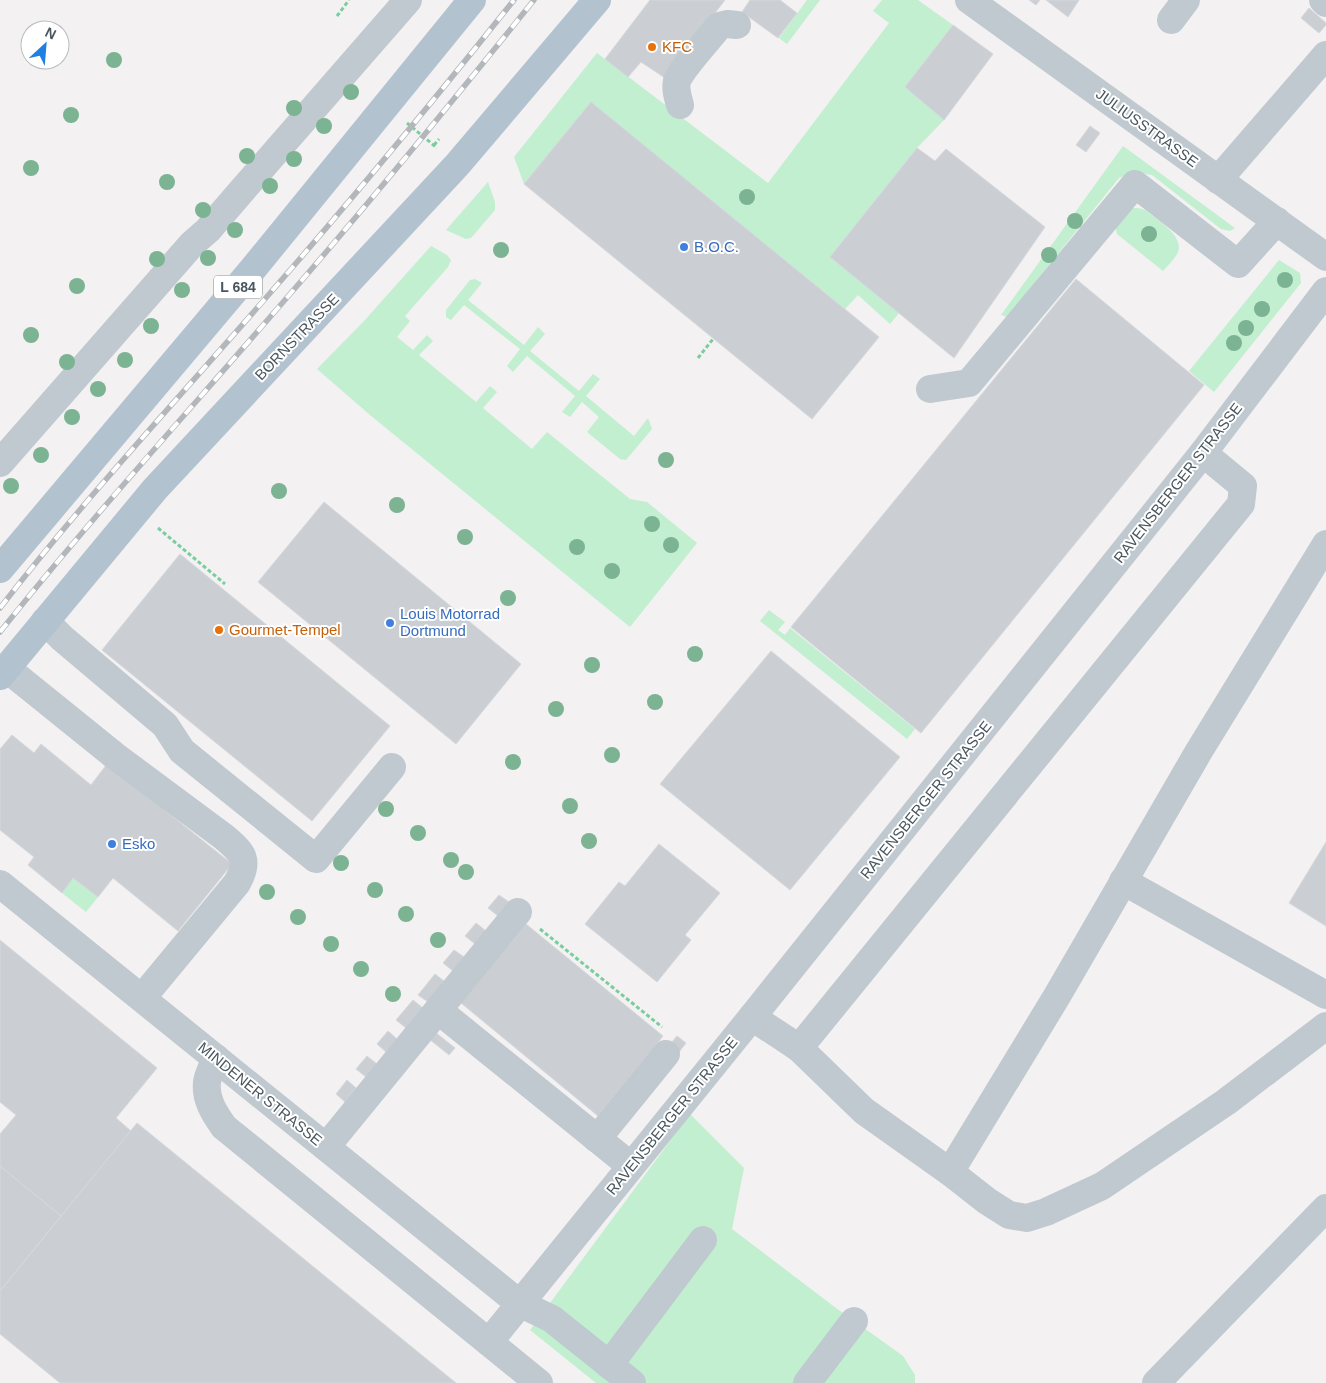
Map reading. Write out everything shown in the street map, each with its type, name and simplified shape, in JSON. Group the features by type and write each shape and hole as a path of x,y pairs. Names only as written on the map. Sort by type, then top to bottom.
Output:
{"main road":[{"name":"L 684","path":"0,569 252,270 472,0"},
{"name":"BORNSTRASSE","path":"3,672 162,482 457,165 597,0"}],"street":[{"path":"0,463 192,244 233,201 408,0"},
{"name":"JULIUSSTRASSE","path":"969,0 1326,257"},
{"path":"1323,0 1326,3"},
{"path":"680,105 677,96 678,81 687,67 719,26 726,24 737,25"},
{"path":"1218,180 1326,54"},
{"path":"930,389 969,382 1135,184 1238,264 1276,221"},
{"name":"RAVENSBERGER STRASSE","path":"489,1342 752,1017 1203,453 1326,292"},
{"path":"798,1048 1240,504 1243,486 1203,453"},
{"path":"950,1172 1057,996 1199,751 1326,544"},
{"path":"45,621 62,638 166,725 182,751 310,867 392,767"},
{"path":"3,672 239,850 244,862 243,871 232,889 142,998"},
{"path":"1123,881 1326,995"},
{"name":"MINDENER STRASSE","path":"0,884 519,1303 552,1319 632,1383"},
{"path":"326,1147 518,912"},
{"path":"438,1010 631,1166"},
{"path":"752,1017 798,1048 864,1111 950,1172 987,1201 1009,1215 1027,1218 1046,1212 1102,1186 1226,1102 1326,1026"},
{"path":"598,1139 666,1054"},
{"path":"216,1058 207,1082 208,1100 213,1112 224,1127 539,1383"},
{"path":"1156,1383 1326,1208"},
{"path":"609,1364 703,1240"},
{"path":"807,1383 854,1321"}],"path":[{"path":"337,16 349,0"},
{"path":"386,106 457,165"},
{"path":"434,145 439,139"},
{"path":"698,358 713,339"},
{"path":"154,525 225,584"},
{"path":"518,912 672,1034 660,1049 666,1054"}],"green space":[{"path":"807,0 820,0 787,44 779,38"},
{"path":"882,0 918,0 953,25 905,87 944,120 917,148 830,257 899,313 890,324 858,295 845,309 591,103 524,184 514,157 597,53 768,183 889,23 873,11"},
{"path":"1123,146 1235,228 1230,231 1221,229 1152,175 1139,173 1123,176 1119,178 1007,317 1001,315"},
{"path":"488,182 495,202 495,210 471,238 466,239 446,230"},
{"path":"1132,208 1145,210 1168,228 1177,240 1178,252 1163,271 1117,234 1115,225"},
{"path":"431,246 447,255 451,260 448,267 405,316 410,321 397,337 413,350 427,335 433,341 419,355 476,402 490,386 497,392 483,408 532,449 547,432 630,499 647,502 697,543 630,627 370,415 317,369 364,321"},
{"path":"1279,260 1300,273 1301,283 1214,392 1189,371"},
{"path":"475,279 482,283 468,300 524,345 538,327 545,334 530,351 579,391 593,374 600,379 586,396 634,436 648,418 652,429 626,460 620,459 587,432 599,417 582,402 570,417 562,412 575,396 527,356 513,372 507,366 520,349 464,305 451,320 446,317 446,310 470,280"},
{"path":"769,610 785,622 778,630 785,635 790,628 915,729 907,739 760,621"},
{"path":"73,878 98,897 86,912 62,893"},
{"path":"690,1114 744,1168 732,1229 903,1356 915,1375 915,1383 596,1383 530,1330"}],"building":[{"name":"KFC","path":"650,0 725,0 665,78 641,62 628,77 605,59"},
{"path":"750,0 780,0 797,13 778,38 742,12"},
{"path":"1029,0 1040,0 1036,5"},
{"path":"1046,0 1079,0 1068,17"},
{"path":"1309,8 1326,23 1319,33 1301,18"},
{"path":"953,25 993,54 944,120 905,87"},
{"name":"B.O.C.","path":"591,102 879,337 812,419 524,184"},
{"path":"1090,126 1100,133 1086,152 1076,145"},
{"path":"917,148 935,161 946,149 1045,227 954,358 830,257"},
{"path":"1076,279 1204,385 921,733 791,627"},
{"name":"Louis Motorrad Dortmund","path":"324,502 521,664 456,744 258,582"},
{"path":"180,554 390,726 312,821 102,650"},
{"path":"771,651 900,757 790,890 660,784"},
{"name":"Esko","path":"12,735 34,753 41,744 91,785 107,764 232,864 178,931 113,878 98,897 73,878 62,893 28,865 34,857 0,830 0,749"},
{"path":"1326,842 1326,926 1289,903"},
{"path":"659,844 720,893 685,935 691,940 657,982 585,924 619,882 625,886"},
{"path":"499,895 509,902 498,916 488,908"},
{"path":"476,923 486,931 475,944 465,936"},
{"path":"526,924 663,1036 598,1116 461,1003"},
{"path":"0,940 157,1068 116,1118 131,1131 61,1216 0,1166 0,1134 16,1115 0,1102"},
{"path":"454,950 464,957 453,971 443,963"},
{"path":"435,974 444,981 428,1002 418,995"},
{"path":"413,1000 423,1008 406,1028 396,1020"},
{"path":"388,1031 397,1039 386,1052 377,1044"},
{"path":"435,1032 455,1048 449,1055 429,1039"},
{"path":"677,1036 686,1043 676,1056 666,1049"},
{"path":"367,1056 377,1064 366,1077 356,1069"},
{"path":"347,1080 356,1088 345,1102 336,1094"},
{"path":"137,1123 456,1383 60,1383 0,1334 0,1291"},
{"path":"0,1166 61,1216 0,1291"}],"railway":[{"path":"0,608 99,487 364,184 514,0"},
{"path":"0,632 105,506 348,227 534,0"}],"place":[{"name":"KFC","path":"652,47"},
{"name":"B.O.C.","path":"684,247"},
{"name":"Louis Motorrad Dortmund","path":"390,623"},
{"name":"Gourmet-Tempel","path":"219,630"},
{"name":"Esko","path":"112,844"}]}
